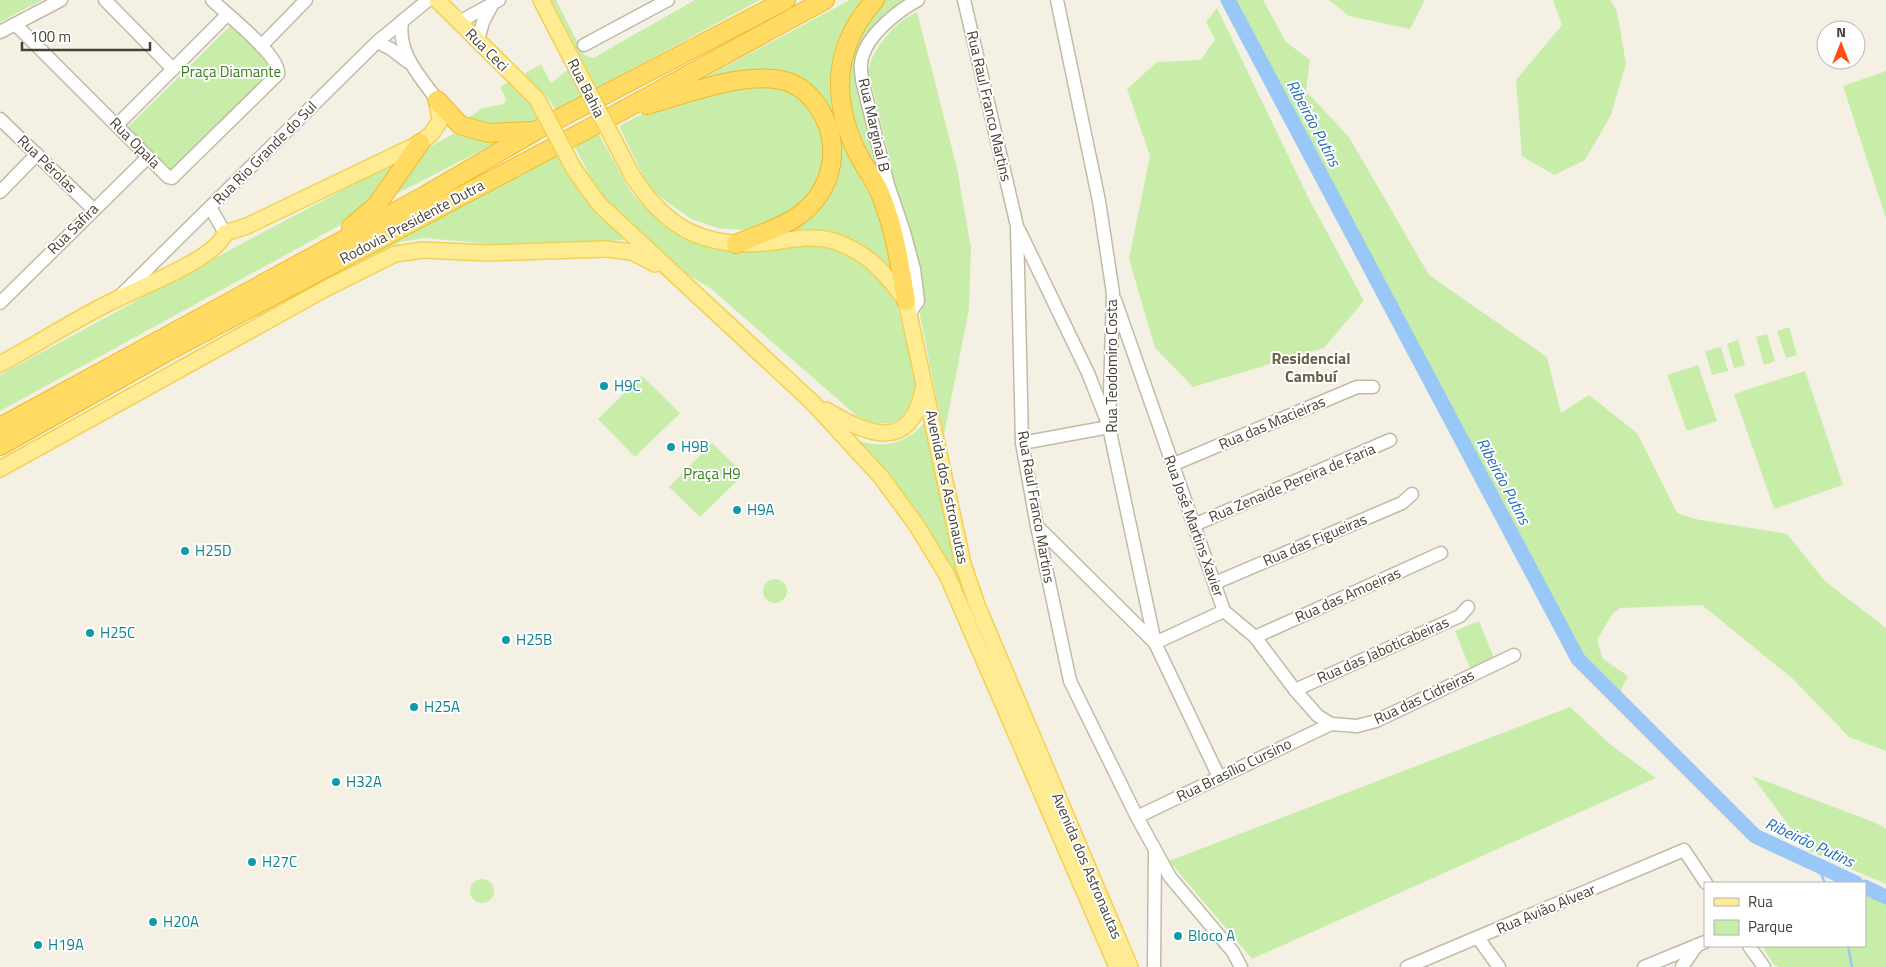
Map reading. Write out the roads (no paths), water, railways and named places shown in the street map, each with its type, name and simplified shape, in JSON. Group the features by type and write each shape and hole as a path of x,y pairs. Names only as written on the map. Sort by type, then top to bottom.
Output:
{"highway":[{"name":"Rodovia Presidente Dutra","path":"0,427 424,196 537,130 786,0"},
{"name":"Rodovia Presidente Dutra","path":"0,446 165,353 618,113 825,0"},
{"path":"875,0 860,17 846,44 839,84 842,109 853,144 885,191 908,308"},
{"path":"618,113 729,82 751,80 771,79 789,82 812,98 828,122 832,138 832,165 828,179 819,194 798,216 736,244"},
{"path":"437,100 460,126 488,133 524,133 537,130"},
{"path":"337,242 376,206 426,139"}],"main road":[{"name":"Rua Ceci","path":"438,0 537,99 574,168"},
{"name":"Rua Bahia","path":"541,0 632,175"},
{"path":"0,364 116,299 162,279 220,244 225,232 247,226 426,139 440,121 437,100"},
{"name":"Avenida dos Astronautas","path":"574,168 599,204 812,402 880,477 915,523 947,575 1117,967"},
{"name":"Avenida dos Astronautas","path":"632,175 653,206 676,225 695,236 716,242 736,244 803,238 832,241 860,252 884,271 908,308 963,564 978,606 1130,967"},
{"path":"0,469 325,289 395,254 423,250 488,253 606,249 632,252 672,273"},
{"path":"150,269 156,278 162,279"},
{"path":"0,454 112,391 165,353"},
{"path":"812,402 860,429 888,432 903,429 913,420 919,409 924,383"}],"street":[{"path":"0,32 61,0"},
{"path":"106,0 173,69"},
{"path":"212,0 261,46 306,0"},
{"name":"Rua Rio Grande do Sul","path":"116,299 150,269 377,42 402,21 416,4 428,0"},
{"path":"584,45 668,0"},
{"name":"Rua Marginal B","path":"885,191 862,80 861,63 865,50 876,33 892,18 918,0"},
{"name":"Rua Raul Franco Martins","path":"964,0 1017,226 1022,442 1037,526 1070,681 1137,817 1170,877 1233,952 1241,967"},
{"name":"Rua Teodomiro Costa","path":"1057,0 1100,201 1113,293 1109,354 1109,427 1155,644 1219,778"},
{"path":"459,22 496,2"},
{"path":"478,40 483,22 496,2"},
{"path":"117,125 227,14"},
{"path":"402,21 402,45 410,63 437,100"},
{"name":"Rua Opala","path":"15,24 168,176 176,176 278,74 278,65 261,46"},
{"path":"377,42 391,49 410,63"},
{"name":"Rua Pérolas","path":"0,119 93,209"},
{"path":"0,192 37,154"},
{"name":"Rua Safira","path":"0,303 93,209 148,157"},
{"path":"210,207 225,232"},
{"path":"1017,226 1088,373 1109,427 1022,442"},
{"name":"Rua José Martins Xavier","path":"1113,293 1224,611 1255,637 1295,690 1318,716 1330,724"},
{"path":"1088,373 1102,371 1109,354"},
{"name":"Rua das Macieiras","path":"1172,465 1356,387 1373,386"},
{"name":"Rua Zenaide Pereira de Faria","path":"1194,525 1390,440"},
{"name":"Rua das Figueiras","path":"1215,583 1402,503 1412,494"},
{"path":"1037,526 1155,644 1224,611"},
{"name":"Rua das Amoeiras","path":"1255,637 1441,553"},
{"name":"Rua das Jaboticabeiras","path":"1295,690 1460,616 1468,607"},
{"name":"Rua das Cidreiras","path":"1330,724 1356,726 1376,721 1514,655"},
{"name":"Rua Brasílio Cursino","path":"1137,817 1330,724"},
{"path":"1153,964 1155,849"},
{"name":"Rua Avião Alvear","path":"1407,967 1684,850 1705,882"},
{"path":"1478,938 1499,967"},
{"path":"1669,956 1681,967 1701,943"},
{"path":"1644,967 1701,943"},
{"path":"1750,947 1764,967"}],"waterway":[{"name":"Ribeirão Putins","path":"1228,0 1578,659 1755,836 1854,882"},
{"path":"1817,865 1825,882"},
{"name":"Ribeirão Putins","path":"1866,887 1886,897"},
{"path":"1848,947 1852,967"}],"place":[{"name":"H9C","path":"604,386"},
{"name":"H9B","path":"671,447"},
{"name":"H9A","path":"737,510"},
{"name":"H25D","path":"185,551"},
{"name":"H25C","path":"90,633"},
{"name":"H25B","path":"506,640"},
{"name":"H25A","path":"414,707"},
{"name":"H32A","path":"336,782"},
{"name":"H27C","path":"252,862"},
{"name":"H20A","path":"153,922"},
{"name":"Bloco A","path":"1178,936"},
{"name":"H19A","path":"38,945"}],"district":[{"name":"Residencial Cambuí","path":"1311,367"}],"park label":[{"name":"Praça Diamante","path":"231,72"},
{"name":"Praça H9","path":"712,474"}]}
